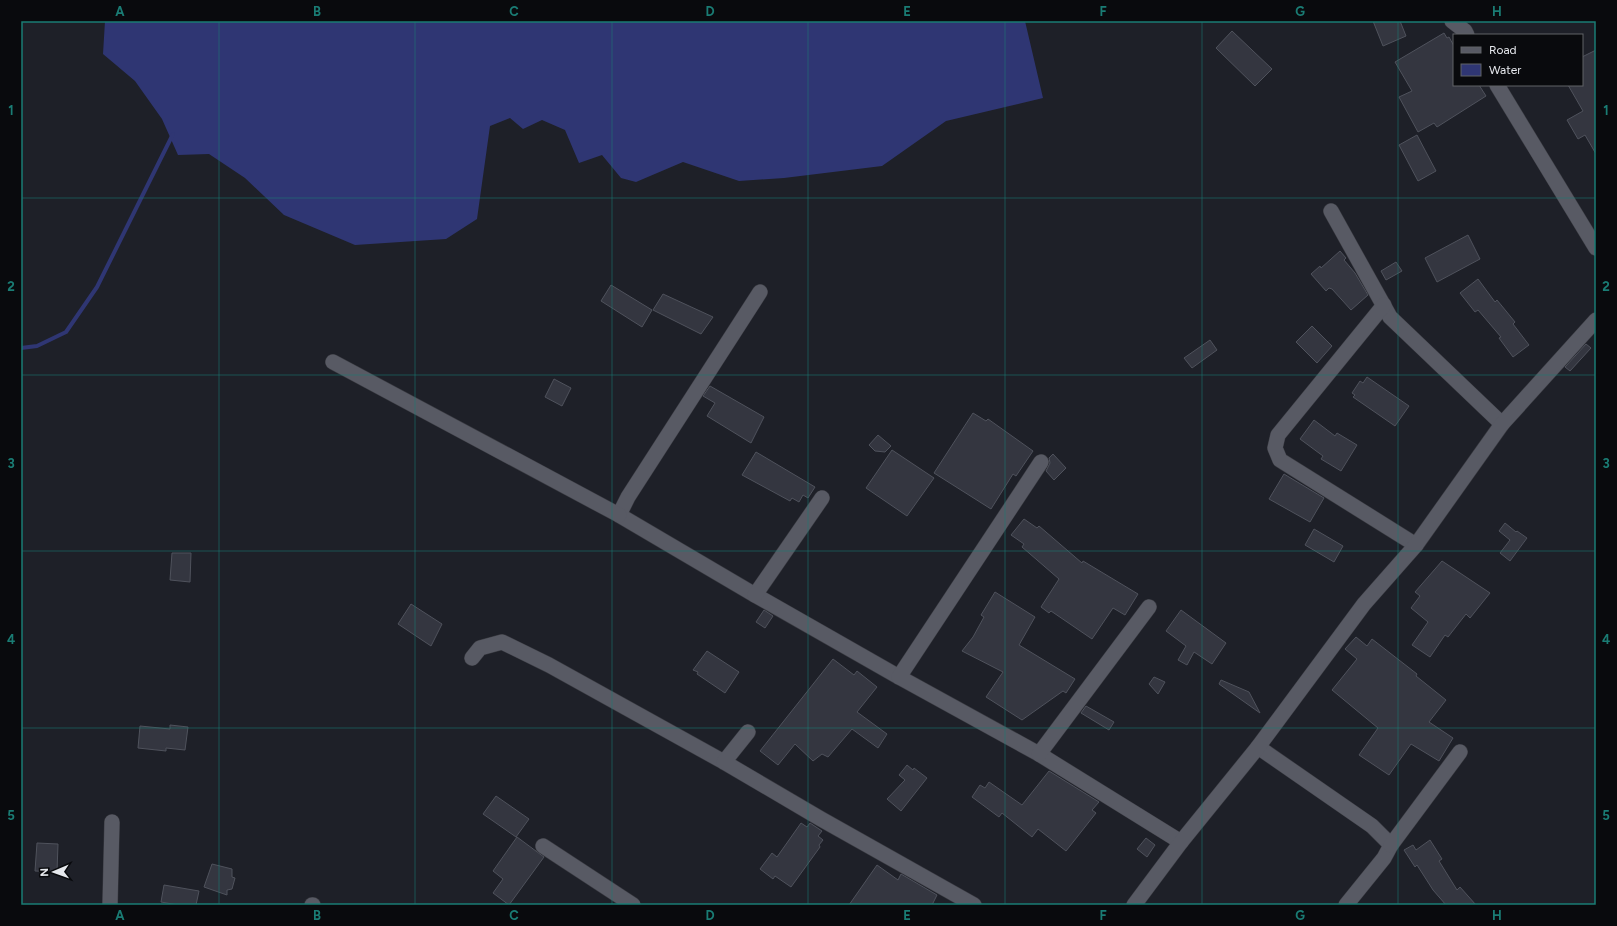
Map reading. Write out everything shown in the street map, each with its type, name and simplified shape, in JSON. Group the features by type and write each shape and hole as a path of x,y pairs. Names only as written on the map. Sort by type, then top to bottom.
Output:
{"street":[{"path":"1452,21 1465,31 1466,34"},
{"path":"1498,86 1596,248"},
{"path":"1331,211 1390,317 1502,424"},
{"path":"619,515 632,491 760,292"},
{"path":"1384,305 1278,435 1275,448 1280,460 1416,545"},
{"path":"1134,905 1181,842 1258,747 1364,604 1416,545 1502,424 1596,320"},
{"path":"333,362 619,515 899,677 1039,754 1181,842"},
{"path":"899,677 1041,462"},
{"path":"755,595 822,498"},
{"path":"1039,754 1149,607"},
{"path":"472,658 480,648 502,642 549,665 724,762 821,819 974,905"},
{"path":"724,762 748,732"},
{"path":"1258,747 1372,826 1391,845"},
{"path":"1346,905 1384,858 1391,845 1460,752"},
{"path":"110,905 112,822"},
{"path":"543,846 633,905"}],"water":[{"path":"105,21 1025,21 1043,98 946,121 882,166 784,178 739,181 683,162 636,182 621,178 602,155 579,163 565,130 542,120 523,129 510,118 490,126 477,219 446,239 355,245 284,215 245,178 209,154 178,155 162,119 135,81 103,54"}],"building":[{"path":"1373,21 1400,21 1406,36 1383,46"},
{"path":"1232,31 1272,69 1255,86 1216,48"},
{"path":"1444,33 1447,38 1449,37 1453,44 1453,86 1480,86 1486,96 1437,127 1434,123 1418,132 1399,97 1412,91 1395,62"},
{"path":"1596,50 1596,154 1585,135 1578,139 1567,120 1583,111 1569,86 1583,86 1583,56"},
{"path":"1417,135 1436,171 1418,181 1399,145"},
{"path":"1468,235 1480,259 1437,282 1425,258"},
{"path":"1340,251 1346,258 1344,260 1355,273 1368,295 1351,310 1332,289 1329,288 1326,291 1311,274 1320,266 1321,268"},
{"path":"1396,262 1402,271 1386,280 1381,271"},
{"path":"1478,279 1495,302 1497,300 1515,322 1513,324 1529,345 1513,357 1499,338 1501,337 1478,310 1475,312 1460,293"},
{"path":"611,285 652,310 642,327 601,301"},
{"path":"663,294 713,317 701,334 653,310"},
{"path":"1312,326 1332,346 1317,363 1296,342"},
{"path":"1210,340 1217,350 1192,368 1184,358"},
{"path":"1586,344 1591,348 1570,371 1565,367"},
{"path":"1367,377 1409,406 1395,426 1353,397 1355,395 1352,393 1360,381 1363,383"},
{"path":"554,379 571,388 562,406 545,397"},
{"path":"710,386 764,417 751,443 707,416 715,403 703,396"},
{"path":"973,413 986,421 988,419 1033,451 1016,476 1013,474 991,509 934,473"},
{"path":"1314,420 1335,436 1337,433 1357,445 1341,471 1321,459 1323,456 1300,439"},
{"path":"878,435 891,446 885,452 875,451 869,445"},
{"path":"892,450 934,478 907,516 866,488"},
{"path":"756,452 815,487 808,498 803,495 799,502 792,498 790,501 742,475"},
{"path":"1053,454 1066,468 1054,480 1046,471 1050,463 1049,458"},
{"path":"1284,474 1324,498 1310,522 1269,499"},
{"path":"1024,519 1037,528 1039,526 1082,563 1083,561 1138,594 1125,615 1113,608 1092,639 1051,611 1049,613 1041,607 1059,579 1022,547 1024,544 1011,535"},
{"path":"1505,523 1516,532 1517,531 1527,538 1510,561 1500,553 1510,540 1499,531"},
{"path":"1314,529 1343,546 1334,562 1305,545"},
{"path":"172,553 191,553 190,582 170,580"},
{"path":"1442,561 1490,593 1470,618 1466,614 1448,637 1445,635 1430,657 1412,645 1428,622 1411,608 1420,596 1415,592"},
{"path":"995,592 1035,617 1019,645 1075,679 1066,693 1063,691 1022,720 986,697 1003,672 962,651 973,637 984,617 981,615"},
{"path":"411,604 442,624 431,646 398,624"},
{"path":"764,610 773,616 765,628 756,622"},
{"path":"1181,610 1226,643 1212,664 1194,652 1187,665 1178,660 1186,646 1166,631"},
{"path":"1356,637 1367,646 1372,639 1417,674 1416,676 1446,700 1429,722 1453,738 1439,761 1411,744 1389,775 1359,755 1378,728 1332,690 1357,659 1345,649"},
{"path":"707,651 739,672 725,693 697,674 698,672 693,670"},
{"path":"833,659 854,675 857,671 877,687 857,712 887,734 878,748 852,729 828,757 822,754 813,761 795,744 778,765 760,751"},
{"path":"1154,677 1165,682 1158,694 1149,684"},
{"path":"1221,680 1249,692 1260,713 1219,684"},
{"path":"1086,706 1114,722 1109,730 1081,713"},
{"path":"170,725 188,727 185,750 166,748 166,751 138,748 140,726 170,729"},
{"path":"907,765 913,770 914,768 927,778 901,811 887,799 905,780 899,775"},
{"path":"1049,771 1099,802 1092,810 1096,813 1066,851 1038,829 1032,837 1002,813 999,817 972,797 980,785 985,788 989,782 1022,805"},
{"path":"496,796 529,819 516,837 483,814"},
{"path":"801,823 807,827 810,823 822,831 818,836 823,840 819,845 820,847 791,887 775,876 773,879 760,869 772,853 777,857"},
{"path":"517,837 544,857 509,905 493,893 503,879 493,871"},
{"path":"1146,838 1155,845 1147,857 1137,849"},
{"path":"1430,840 1442,859 1439,861 1457,890 1460,887 1476,905 1446,905 1433,890 1417,865 1415,867 1404,850 1413,845 1416,850"},
{"path":"37,843 58,844 57,872 35,871"},
{"path":"212,864 232,869 232,877 235,878 232,889 227,890 227,895 204,887"},
{"path":"877,865 898,880 901,874 937,895 932,905 849,905"},
{"path":"164,885 199,891 196,905 178,905 161,902"}],"waterway":[{"path":"21,348 37,346 66,332 97,287 173,134"}]}
